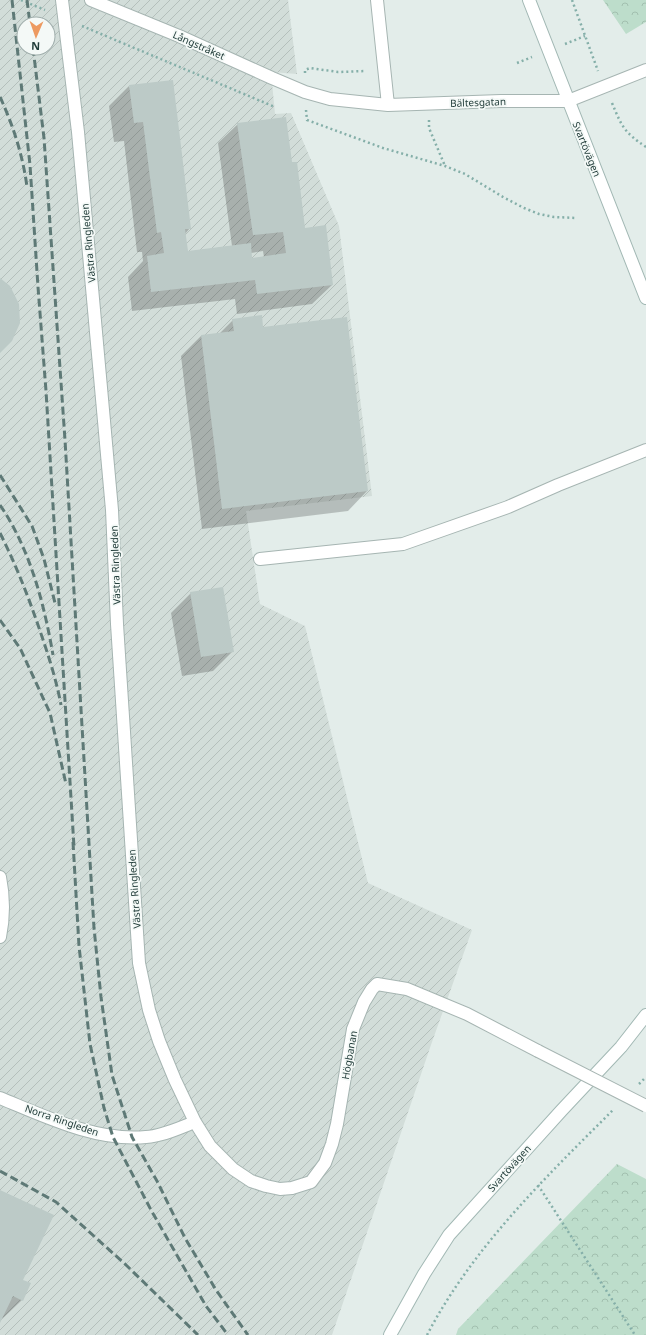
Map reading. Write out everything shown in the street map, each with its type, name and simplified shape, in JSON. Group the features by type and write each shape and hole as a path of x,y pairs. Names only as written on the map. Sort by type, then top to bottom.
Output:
{"street":[{"name":"Västra Ringleden","path":"62,0 78,132 112,510 117,624 139,962 148,1010 175,1080 195,1122"},
{"name":"Långstråket","path":"91,0 179,36 305,92"},
{"path":"377,0 388,105"},
{"name":"Svartövägen","path":"529,0 646,298"},
{"name":"Bältesgatan","path":"305,92 330,99 388,105 501,101 568,102 646,70"},
{"path":"260,559 404,544 508,507 558,485 646,450"},
{"path":"0,876 3,907 0,937"},
{"name":"Högbanan","path":"195,1122 210,1146 233,1169 251,1181 280,1189 297,1187 311,1182 325,1163 332,1144 337,1124 353,1029 364,1002 378,984 407,989 467,1014 646,1106"},
{"name":"Svartövägen","path":"390,1335 424,1274 449,1235 530,1144 621,1047 646,1015"},
{"name":"Norra Ringleden","path":"0,1098 64,1123 113,1137 146,1137 166,1133 195,1122"}],"path":[{"path":"21,0 50,12"},
{"path":"79,24 275,107"},
{"path":"384,70 338,72 310,68 305,70 307,120 383,148 445,166 465,174 503,197 539,214 554,217 577,218"},
{"path":"428,104 429,128 445,166"},
{"path":"638,1084 646,1077"},
{"path":"427,1335 462,1277 481,1250 538,1185 616,1107"},
{"path":"538,1185 635,1335"}],"shaded area":[{"path":"0,0 288,0 297,74 271,72 275,114 291,113 339,226 372,496 246,511 260,604 305,626 368,883 472,930 432,1042 332,1335 0,1335"}],"green space":[{"path":"603,0 646,0 646,22 626,34"},
{"path":"617,1164 646,1179 646,1335 456,1335 458,1329"}],"building":[{"path":"173,80 191,229 185,229 188,251 251,243 252,258 286,253 283,232 253,235 237,123 286,117 292,162 297,162 305,228 326,225 333,285 257,294 255,280 151,292 147,256 164,253 161,232 157,233 143,122 134,123 129,85"},
{"path":"0,278 10,286 19,304 20,323 12,341 0,353"},
{"path":"262,315 263,327 347,317 368,491 222,509 201,335 234,331 232,319"},
{"path":"223,587 234,652 201,657 190,592"},
{"path":"0,1190 54,1215 23,1280 31,1283 23,1301 13,1296 0,1323"}],"railway":[{"path":"12,0 30,165 46,391 74,847"},
{"path":"27,0 29,16"},
{"path":"34,56 44,138 65,440 94,928 101,997 112,1075 132,1137 157,1181 185,1238 216,1290 248,1335"},
{"path":"0,97 17,141 27,187"},
{"path":"0,475 32,526 44,559 55,603"},
{"path":"0,505 11,522 28,558 40,596 53,655"},
{"path":"0,533 16,567 34,613 57,685 61,705"},
{"path":"0,620 20,648 50,713 66,784"},
{"path":"73,842 79,946 90,1044 104,1108 113,1137 151,1210 206,1306 228,1335"},
{"path":"0,1171 56,1202 125,1264 198,1335"}]}
